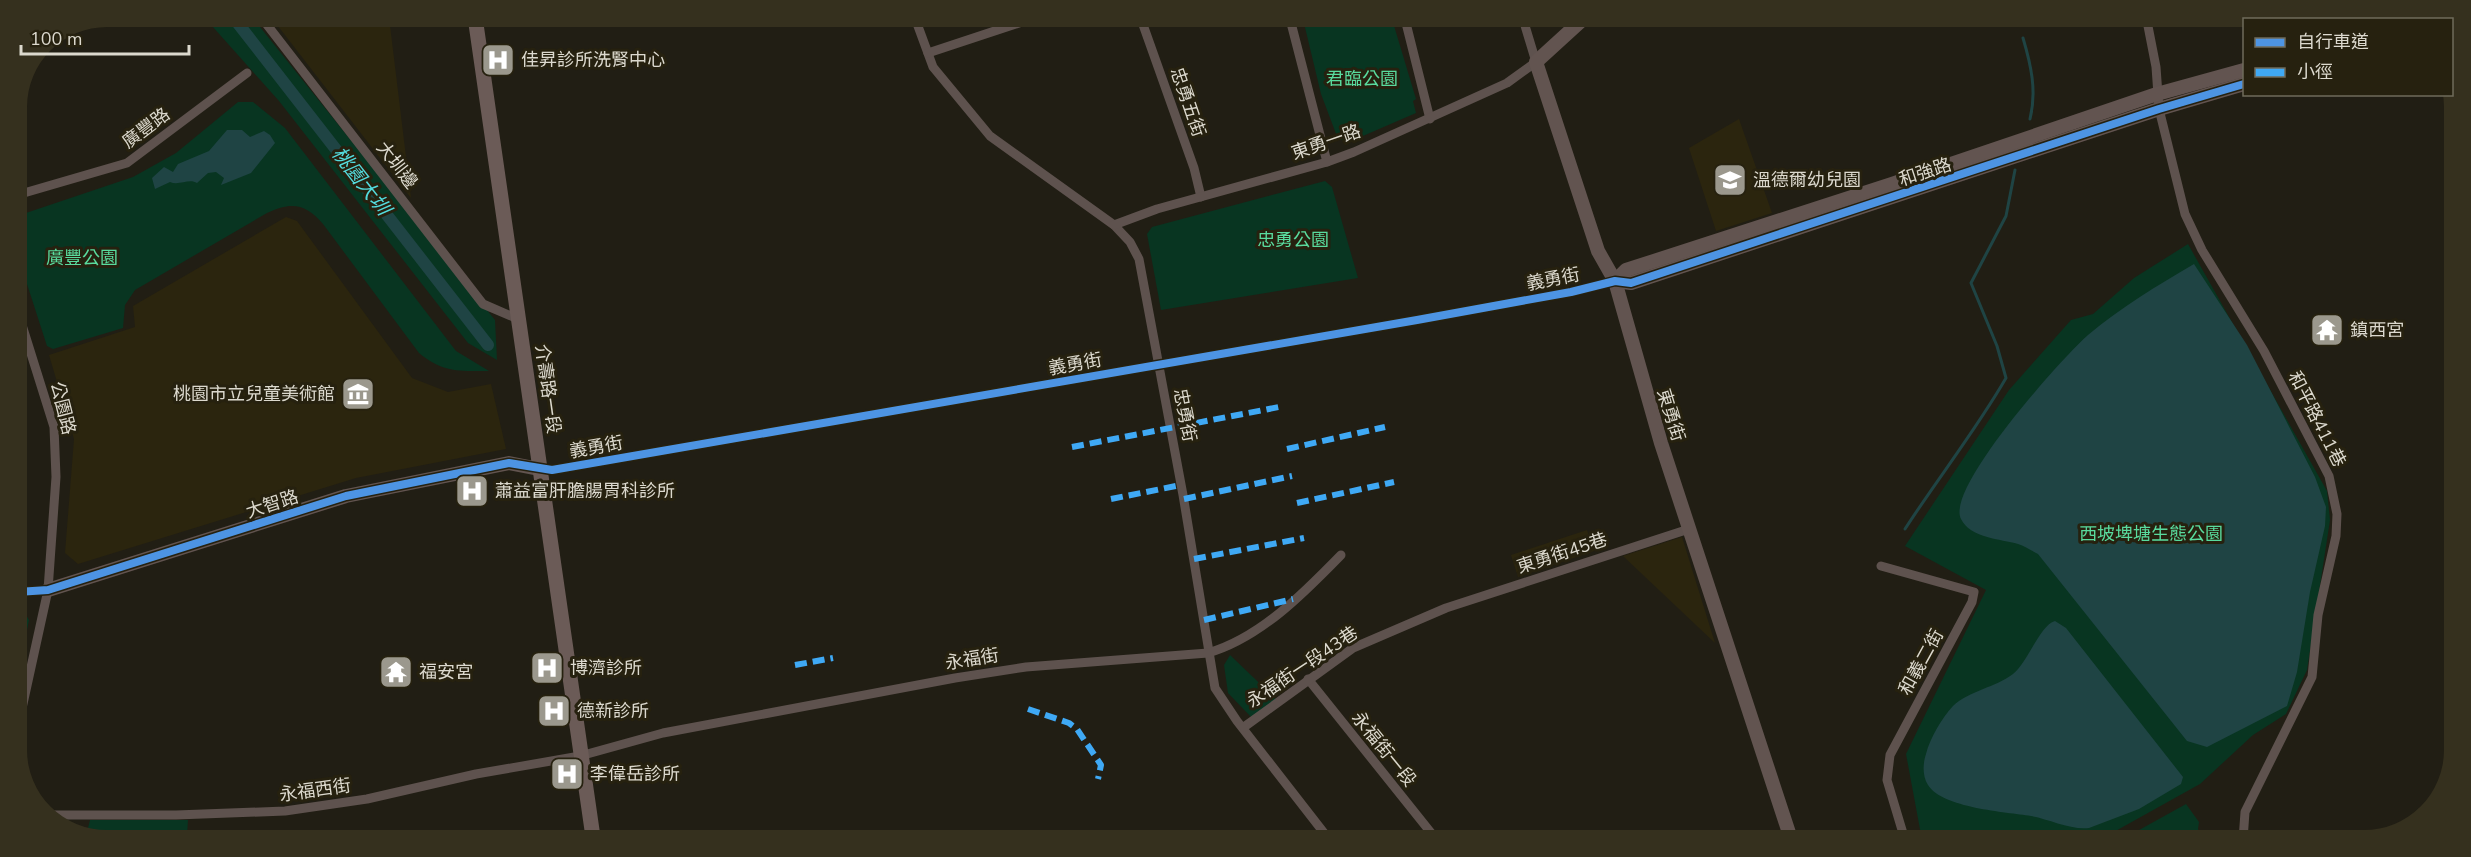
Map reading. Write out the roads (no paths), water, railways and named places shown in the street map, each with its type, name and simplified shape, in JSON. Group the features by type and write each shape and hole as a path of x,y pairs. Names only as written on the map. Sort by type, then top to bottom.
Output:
{"main road":[{"name":"介壽路一段","path":"476,27 592,830"}],"street":[{"name":"大圳邊","path":"269,27 483,304 518,319"},
{"name":"忠勇街","path":"918,27 933,67 990,136 1114,225 1130,242 1139,259 1183,495 1215,688 1322,830"},
{"path":"928,53 1007,27"},
{"name":"忠勇五街","path":"1144,27 1194,168 1201,197"},
{"path":"1292,27 1327,162"},
{"path":"1407,27 1430,119"},
{"path":"1525,27 1536,62 1574,27"},
{"name":"和平路411巷","path":"2148,27 2156,66 2159,109 2186,214 2202,250 2264,351 2329,476 2337,514 2337,536 2318,615 2312,677 2244,813 2243,830"},
{"name":"東勇一路","path":"1114,225 1201,197 1327,162 1430,119 1507,83 1536,62"},
{"name":"東勇街","path":"1536,62 1598,251 1615,281 1658,433 1788,830"},
{"name":"和強路","path":"1615,281 1626,270 1892,184 2157,94 2243,70"},
{"name":"廣豐路","path":"27,192 127,163 247,73"},
{"name":"和強路","path":"1615,281 1631,284 2159,109 2243,84"},
{"name":"義勇街","path":"539,469 552,470 1158,365 1571,292 1615,281"},
{"name":"公園路","path":"27,344 54,427 56,477 48,590 27,686"},
{"name":"大智路","path":"27,591 48,590 346,496 509,463 539,469"},
{"name":"東勇街45巷","path":"1446,608 1689,530"},
{"name":"永福街","path":"580,756 663,733 955,678 1026,667 1208,653 1229,647 1281,613 1341,555"},
{"name":"和義二街","path":"1881,566 1974,592 1972,602 1890,755 1887,780 1902,830"},
{"name":"永福街一段43巷","path":"1244,727 1353,648 1446,608"},
{"name":"永福街一段","path":"1308,680 1429,830"},
{"name":"永福西街","path":"61,815 285,812 367,799 476,774 580,756"}],"water":[{"path":"227,130 242,130 250,137 264,131 275,143 251,173 221,185 224,178 216,172 208,173 197,183 170,182 155,189 152,178 164,167 173,172 178,164 209,151"},
{"path":"2194,264 2247,345 2315,477 2326,507 2325,526 2310,592 2297,672 2287,706 2207,747 2187,741 2038,554 2021,545 1979,534 1965,525 1961,519 1961,503 1971,480 2009,424 2055,369 2088,335 2113,315"},
{"path":"2055,621 2066,628 2183,777 2181,784 2139,809 2089,828 1960,804 1935,793 1928,785 1924,774 1924,761 1930,741 1953,706 1967,696 2013,674 2044,629"}],"waterway":[{"name":"桃園大圳","path":"241,27 488,345"},
{"path":"2023,38 2032,78 2033,98 2030,119"},
{"path":"1905,529 2006,378 1997,346 1971,283 2006,216 2015,170"}],"place":[{"name":"佳昇診所洗腎中心","path":"498,60"},
{"name":"溫德爾幼兒園","path":"1730,180"},
{"name":"鎮西宮","path":"2327,330"},
{"name":"桃園市立兒童美術館","path":"358,394"},
{"name":"蕭益富肝膽腸胃科診所","path":"472,491"},
{"name":"博濟診所","path":"547,668"},
{"name":"福安宮","path":"396,672"},
{"name":"德新診所","path":"554,711"},
{"name":"李偉岳診所","path":"567,774"}],"park label":[{"name":"君臨公園","path":"1362,79"},
{"name":"忠勇公園","path":"1293,240"},
{"name":"廣豐公園","path":"82,258"},
{"name":"西坡埤塘生態公園","path":"2151,534"}]}
